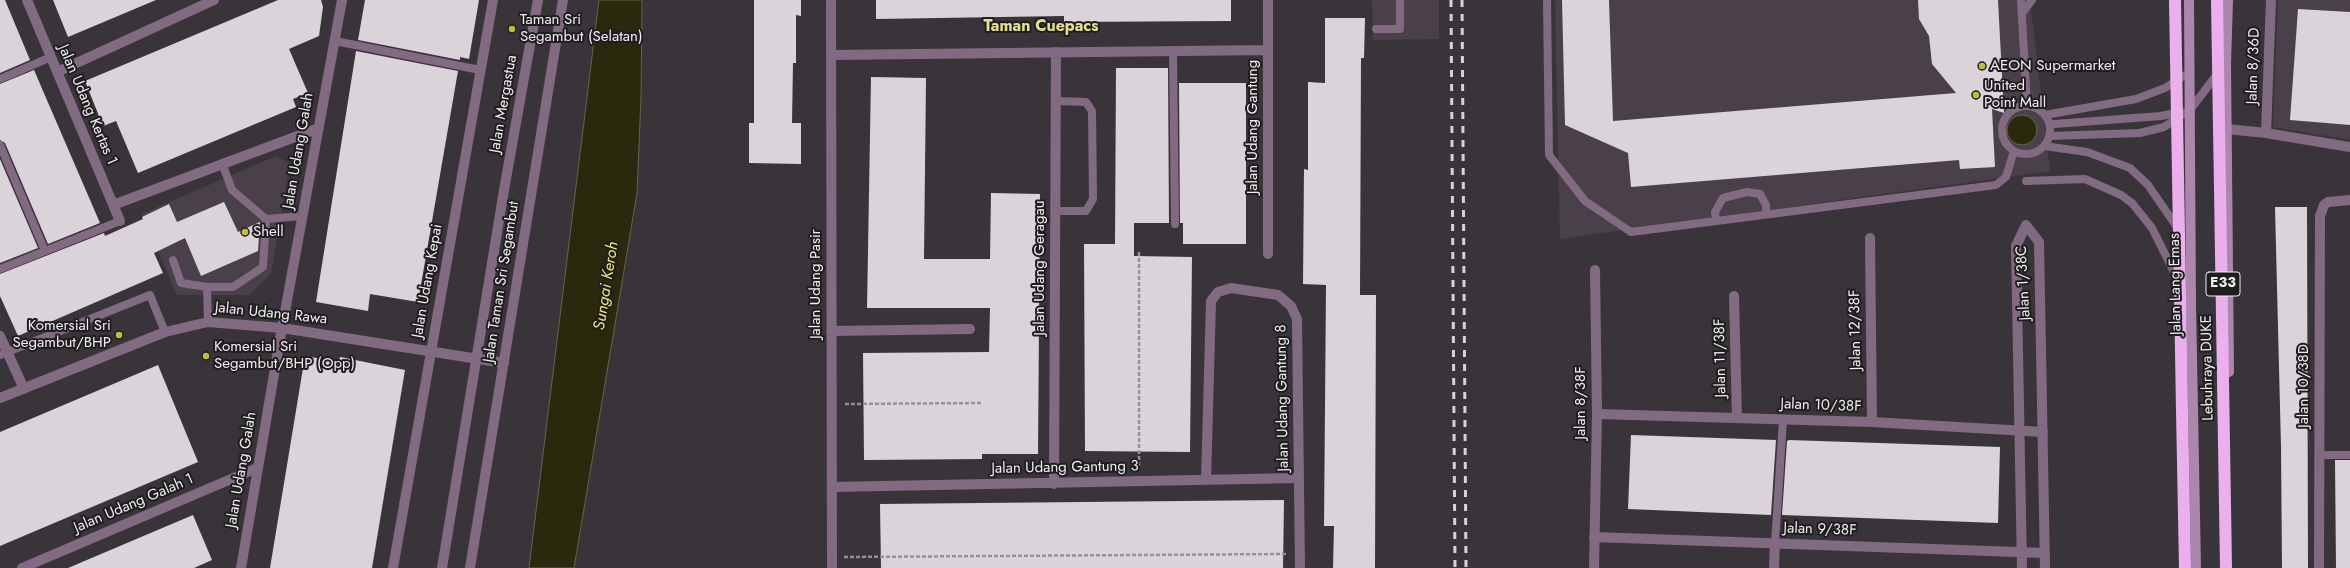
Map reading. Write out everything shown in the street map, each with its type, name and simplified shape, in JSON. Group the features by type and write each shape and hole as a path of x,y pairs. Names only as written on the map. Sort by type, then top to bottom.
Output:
{"highway":[{"name":"Lebuhraya DUKE","path":"2175,0 2185,568"},
{"name":"Lebuhraya DUKE","path":"2217,0 2227,568"}],"main road":[{"name":"Jalan Lang Emas","path":"2189,0 2190,247 2196,568"},
{"path":"2227,568 2226,63 2228,0"}],"street":[{"name":"Jalan Udang Kertas 1","path":"27,0 120,221"},
{"path":"57,72 214,0"},
{"name":"Jalan Udang Galah","path":"241,568 282,328 342,0"},
{"name":"Jalan Udang Kepai","path":"393,568 493,0"},
{"name":"Jalan Mergastua","path":"504,190 538,0"},
{"name":"Jalan Taman Sri Segambut","path":"470,568 563,0"},
{"name":"Jalan Udang Pasir","path":"831,0 832,563"},
{"name":"Jalan Udang Gantung","path":"1268,0 1268,254"},
{"name":"Jalan 8/36D","path":"2266,133 2271,0"},
{"path":"831,55 1268,50"},
{"name":"Jalan Udang Geragau","path":"1054,484 1056,52"},
{"path":"113,205 319,128"},
{"path":"2227,129 2266,133 2350,146"},
{"name":"Jalan Taman Sri Segambut","path":"442,568 504,190"},
{"name":"Jalan 10/38D","path":"2319,568 2320,216 2324,205 2334,201 2350,200"},
{"name":"Jalan 1/38C","path":"2022,568 2016,246 2026,225 2039,242 2045,568"},
{"name":"Jalan 12/38F","path":"1870,238 1872,422"},
{"name":"Jalan 8/38F","path":"1594,568 1597,414 1595,270"},
{"name":"Jalan Udang Gantung 8","path":"1206,480 1210,301 1218,292 1231,288 1278,295 1291,306 1297,319 1300,568"},
{"name":"Jalan 11/38F","path":"1734,296 1737,418"},
{"name":"Jalan Udang Rawa","path":"1,395 24,389 164,332 208,322 282,328 504,363"},
{"path":"831,331 970,329"},
{"path":"0,336 4,353 24,389"},
{"name":"Jalan 10/38F","path":"1597,414 1872,422 2020,432 2043,432"},
{"name":"Jalan Udang Galah 1","path":"22,568 258,468"},
{"name":"Jalan Udang Gantung 3","path":"832,487 1054,484 1299,478"},
{"name":"Jalan 9/38F","path":"1594,537 2045,553"},
{"path":"1774,568 1775,543"}],"lane":[{"path":"1376,29 1400,29 1400,0"},
{"path":"1548,0 1549,155 1585,201 1631,232 1996,185 2006,177 2014,151"},
{"path":"2021,0 2027,105"},
{"path":"2022,13 2032,0"},
{"path":"335,41 480,70"},
{"path":"1173,50 1175,224"},
{"path":"0,79 51,57"},
{"path":"2049,136 2140,133 2164,127 2190,110 2226,63"},
{"path":"2045,115 2136,99 2165,88 2190,72"},
{"path":"1056,101 1086,102 1092,110 1093,199 1086,211 1056,211"},
{"path":"2027,105 2034,106 2045,115 2049,122 2049,136 2044,146 2030,154 2014,151 2003,140 2002,123 2011,110 2027,105"},
{"path":"2054,124 2161,116 2190,110"},
{"path":"0,145 45,250"},
{"path":"2044,146 2088,152 2130,168 2148,185 2190,247"},
{"path":"222,163 232,190 266,219 302,216"},
{"path":"2026,181 2085,180 2108,188 2132,203 2152,228 2191,306"},
{"path":"1716,221 1715,212 1723,198 1747,192 1760,194 1766,205 1766,214"},
{"path":"173,260 182,283 207,287 233,287 263,267 266,219"},
{"path":"0,269 120,221"},
{"path":"207,287 208,322"},
{"path":"4,353 150,295 164,332"},
{"path":"1775,543 1783,420"},
{"path":"2319,455 2350,455"}],"path":[{"path":"1139,252 1140,482"},
{"path":"832,405 983,403"},
{"path":"832,563 1300,554"}],"shaded area":[{"path":"1372,0 1439,0 1439,39 1373,40"},
{"path":"1555,0 2030,0 2050,171 1560,239"},
{"path":"2278,0 2350,0 2350,140 2273,127"},
{"path":"276,156 290,163 271,274 249,295 177,295 142,214"}],"water":[{"name":"Sungai Keroh","path":"599,0 642,0 641,98 637,193 574,568 529,568"},
{"path":"2022,115 2028,116 2036,124 2036,136 2028,144 2022,145 2016,144 2008,136 2007,130 2008,124 2016,116"}],"building":[{"path":"0,0 5,0 30,60 0,73"},
{"path":"53,0 156,0 68,37"},
{"path":"278,0 321,0 323,7 319,36 289,49 308,93 293,99 296,107 138,173 116,121 103,126 85,81"},
{"path":"365,0 479,0 469,59 460,57 460,60 358,40"},
{"path":"754,0 801,0 801,16 796,15 796,63 793,63 792,123 801,123 801,164 749,163 749,123 754,123"},
{"path":"876,0 1231,0 1231,21 1064,22 1064,16 876,19"},
{"path":"1562,0 1609,0 1613,121 1956,93 1932,64 1929,36 1919,19 1918,0 1998,0 2004,113 1992,109 1995,167 1960,169 1959,160 1631,187 1628,153 1565,125"},
{"path":"2298,9 2350,12 2350,125 2290,120"},
{"path":"1325,18 1365,18 1364,58 1361,58 1360,295 1376,295 1375,568 1333,568 1334,526 1324,526 1326,285 1303,284 1304,169 1308,170 1308,82 1325,83"},
{"path":"356,51 458,71 418,302 370,294 368,311 316,302"},
{"path":"1116,68 1168,68 1169,223 1134,223 1134,256 1192,257 1190,452 1085,451 1084,244 1115,244"},
{"path":"34,70 100,223 48,244 5,143 0,140 0,84"},
{"path":"871,77 926,78 924,259 990,259 991,193 1040,194 1038,454 982,454 982,459 864,460 863,353 989,352 990,308 867,308"},
{"path":"1179,83 1246,83 1246,244 1183,244 1183,223 1180,223"},
{"path":"0,159 38,248 0,263"},
{"path":"224,202 238,232 260,222 258,251 201,276 185,238 154,253 163,273 18,336 0,296 0,274 104,233 105,236 143,219 142,217 169,204 177,222"},
{"path":"2275,207 2307,207 2308,568 2282,568 2281,447"},
{"path":"305,356 339,362 340,357 405,370 372,568 270,568"},
{"path":"158,365 198,462 0,546 0,432"},
{"path":"1631,435 1776,440 1771,515 1628,509"},
{"path":"1787,441 2000,447 1998,523 1782,515"},
{"path":"2335,460 2350,460 2350,568 2336,568"},
{"path":"1284,500 1283,568 881,568 880,504"},
{"path":"193,515 212,560 194,568 68,568"}],"railway":[{"path":"1451,0 1455,568"},
{"path":"1462,0 1466,568"}],"place":[{"name":"Taman Sri Segambut (Selatan)","path":"512,29"},
{"name":"AEON Supermarket","path":"1982,66"},
{"name":"United Point Mall","path":"1976,95"},
{"name":"Shell","path":"245,232"},
{"name":"Komersial Sri Segambut/BHP","path":"119,335"},
{"name":"Komersial Sri Segambut/BHP (Opp)","path":"206,356"}],"district":[{"name":"Taman Cuepacs","path":"1041,27"}]}
